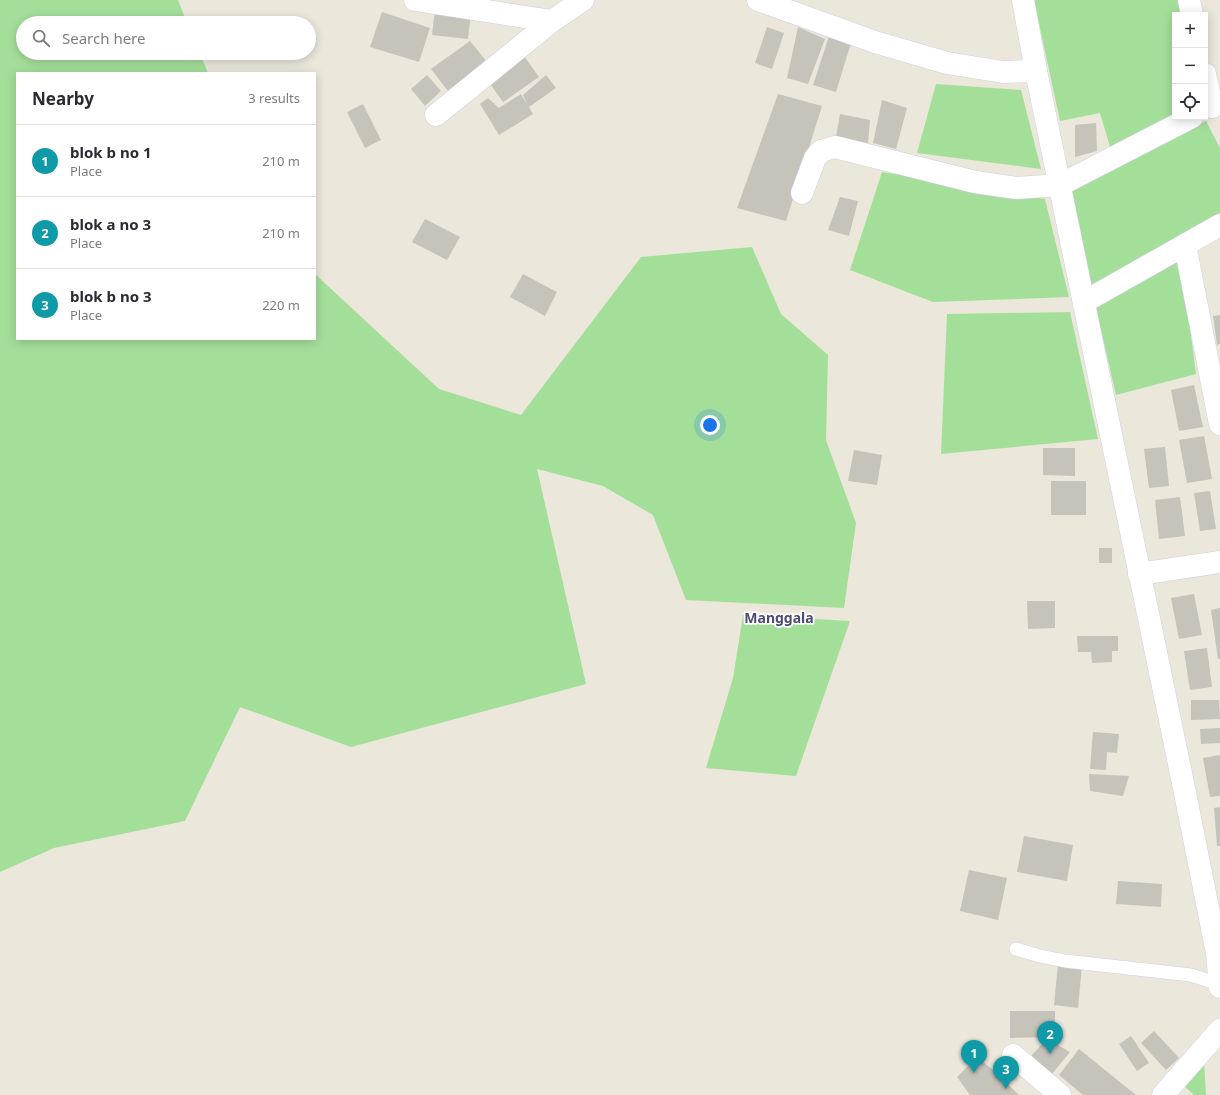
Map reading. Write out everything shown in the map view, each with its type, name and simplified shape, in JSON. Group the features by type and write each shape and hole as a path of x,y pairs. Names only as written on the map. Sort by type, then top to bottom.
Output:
{"street":[{"path":"416,0 552,21"},
{"path":"436,115 552,21 583,0"},
{"path":"758,0 875,42 947,63 1003,72 1036,71"},
{"path":"1023,0 1036,71 1218,953 1219,986"},
{"path":"1189,0 1191,12"},
{"path":"1207,84 1212,107"},
{"path":"802,193 815,158 821,150 835,147 975,182 1016,188 1060,185 1186,120"},
{"path":"1084,302 1220,225"},
{"path":"1185,245 1220,424"},
{"path":"1139,574 1220,562"},
{"path":"1163,1095 1220,1030"},
{"path":"1013,1055 1060,1095"}],"lane":[{"path":"1016,949 1065,961 1191,975 1219,986"}],"green space":[{"path":"0,0 178,0 184,16 16,16 16,60 203,60 208,72 16,72 16,340 316,340 316,275 439,389 521,415 641,257 752,247 781,314 828,355 826,440 856,523 844,608 686,600 653,515 603,486 537,469 586,684 351,747 240,707 185,821 54,848 0,872"},
{"path":"1034,0 1181,0 1183,12 1172,12 1172,119 1111,150 1100,113 1060,121"},
{"path":"936,84 1021,90 1041,169 917,153"},
{"path":"1206,121 1220,148 1220,213 1090,286 1071,191"},
{"path":"882,172 1045,199 1069,297 933,302 850,270"},
{"path":"1181,258 1196,374 1116,395 1096,308"},
{"path":"1070,312 1098,439 941,454 947,314"},
{"path":"743,615 850,621 796,776 706,768 733,678"},
{"path":"1204,1062 1206,1095 1194,1095 1183,1085"}],"building":[{"path":"435,9 471,13 468,39 432,35"},
{"path":"382,12 430,28 419,62 370,47"},
{"path":"767,27 784,33 772,69 755,63"},
{"path":"798,27 825,39 808,84 787,78"},
{"path":"829,36 851,43 836,92 813,85"},
{"path":"470,41 487,62 448,91 431,69"},
{"path":"524,56 539,77 503,102 488,81"},
{"path":"427,75 441,91 425,106 411,89"},
{"path":"546,75 556,88 529,107 533,114 499,135 480,104 488,98 499,108 521,94 527,104 523,95"},
{"path":"778,94 822,106 786,221 737,208"},
{"path":"882,100 907,108 896,149 873,143"},
{"path":"363,104 381,140 365,148 347,112"},
{"path":"840,114 870,120 868,143 836,137"},
{"path":"1096,123 1097,151 1075,157 1075,125"},
{"path":"840,197 858,201 849,236 828,230"},
{"path":"425,219 460,237 447,260 412,242"},
{"path":"523,274 557,292 545,316 510,297"},
{"path":"1220,315 1220,344 1217,345 1213,316"},
{"path":"1194,385 1203,427 1179,431 1171,390"},
{"path":"1204,436 1212,479 1187,483 1179,440"},
{"path":"1165,447 1169,486 1149,488 1144,449"},
{"path":"1043,448 1075,448 1075,476 1043,475"},
{"path":"854,450 882,455 877,485 848,481"},
{"path":"1051,481 1086,481 1086,515 1051,515"},
{"path":"1210,491 1216,529 1200,531 1194,493"},
{"path":"1180,497 1185,536 1159,539 1155,500"},
{"path":"1099,548 1112,548 1112,563 1099,563"},
{"path":"1194,594 1202,635 1179,639 1171,598"},
{"path":"1027,601 1055,601 1055,628 1028,629"},
{"path":"1220,608 1220,659 1218,659 1211,610"},
{"path":"1077,636 1118,636 1118,651 1112,651 1112,662 1092,663 1091,652 1078,652"},
{"path":"1207,648 1212,687 1190,690 1184,651"},
{"path":"1191,700 1219,700 1220,719 1191,720"},
{"path":"1220,728 1220,743 1201,744 1200,729"},
{"path":"1093,732 1119,734 1117,753 1107,752 1106,770 1090,769"},
{"path":"1220,755 1220,796 1210,797 1203,758"},
{"path":"1089,774 1129,776 1123,796 1090,791"},
{"path":"1220,807 1220,846 1217,846 1214,808"},
{"path":"1024,836 1073,845 1067,881 1017,872"},
{"path":"969,870 1007,878 998,920 960,911"},
{"path":"1118,881 1162,884 1161,907 1116,904"},
{"path":"1058,964 1082,966 1078,1008 1054,1005"},
{"path":"1010,1011 1055,1011 1055,1037 1010,1038"},
{"path":"1154,1031 1179,1058 1166,1070 1141,1043"},
{"path":"1131,1036 1149,1063 1137,1071 1119,1044"},
{"path":"1047,1039 1070,1052 1052,1074 1030,1057"},
{"path":"1079,1049 1136,1095 1083,1095 1059,1075"},
{"path":"977,1057 1019,1095 970,1095 957,1077"}],"place":[{"name":"blok a no 3","path":"1050,1054"},
{"name":"blok b no 1","path":"974,1073"},
{"name":"blok b no 3","path":"1006,1089"}],"district":[{"name":"Manggala","path":"779,617"}]}
